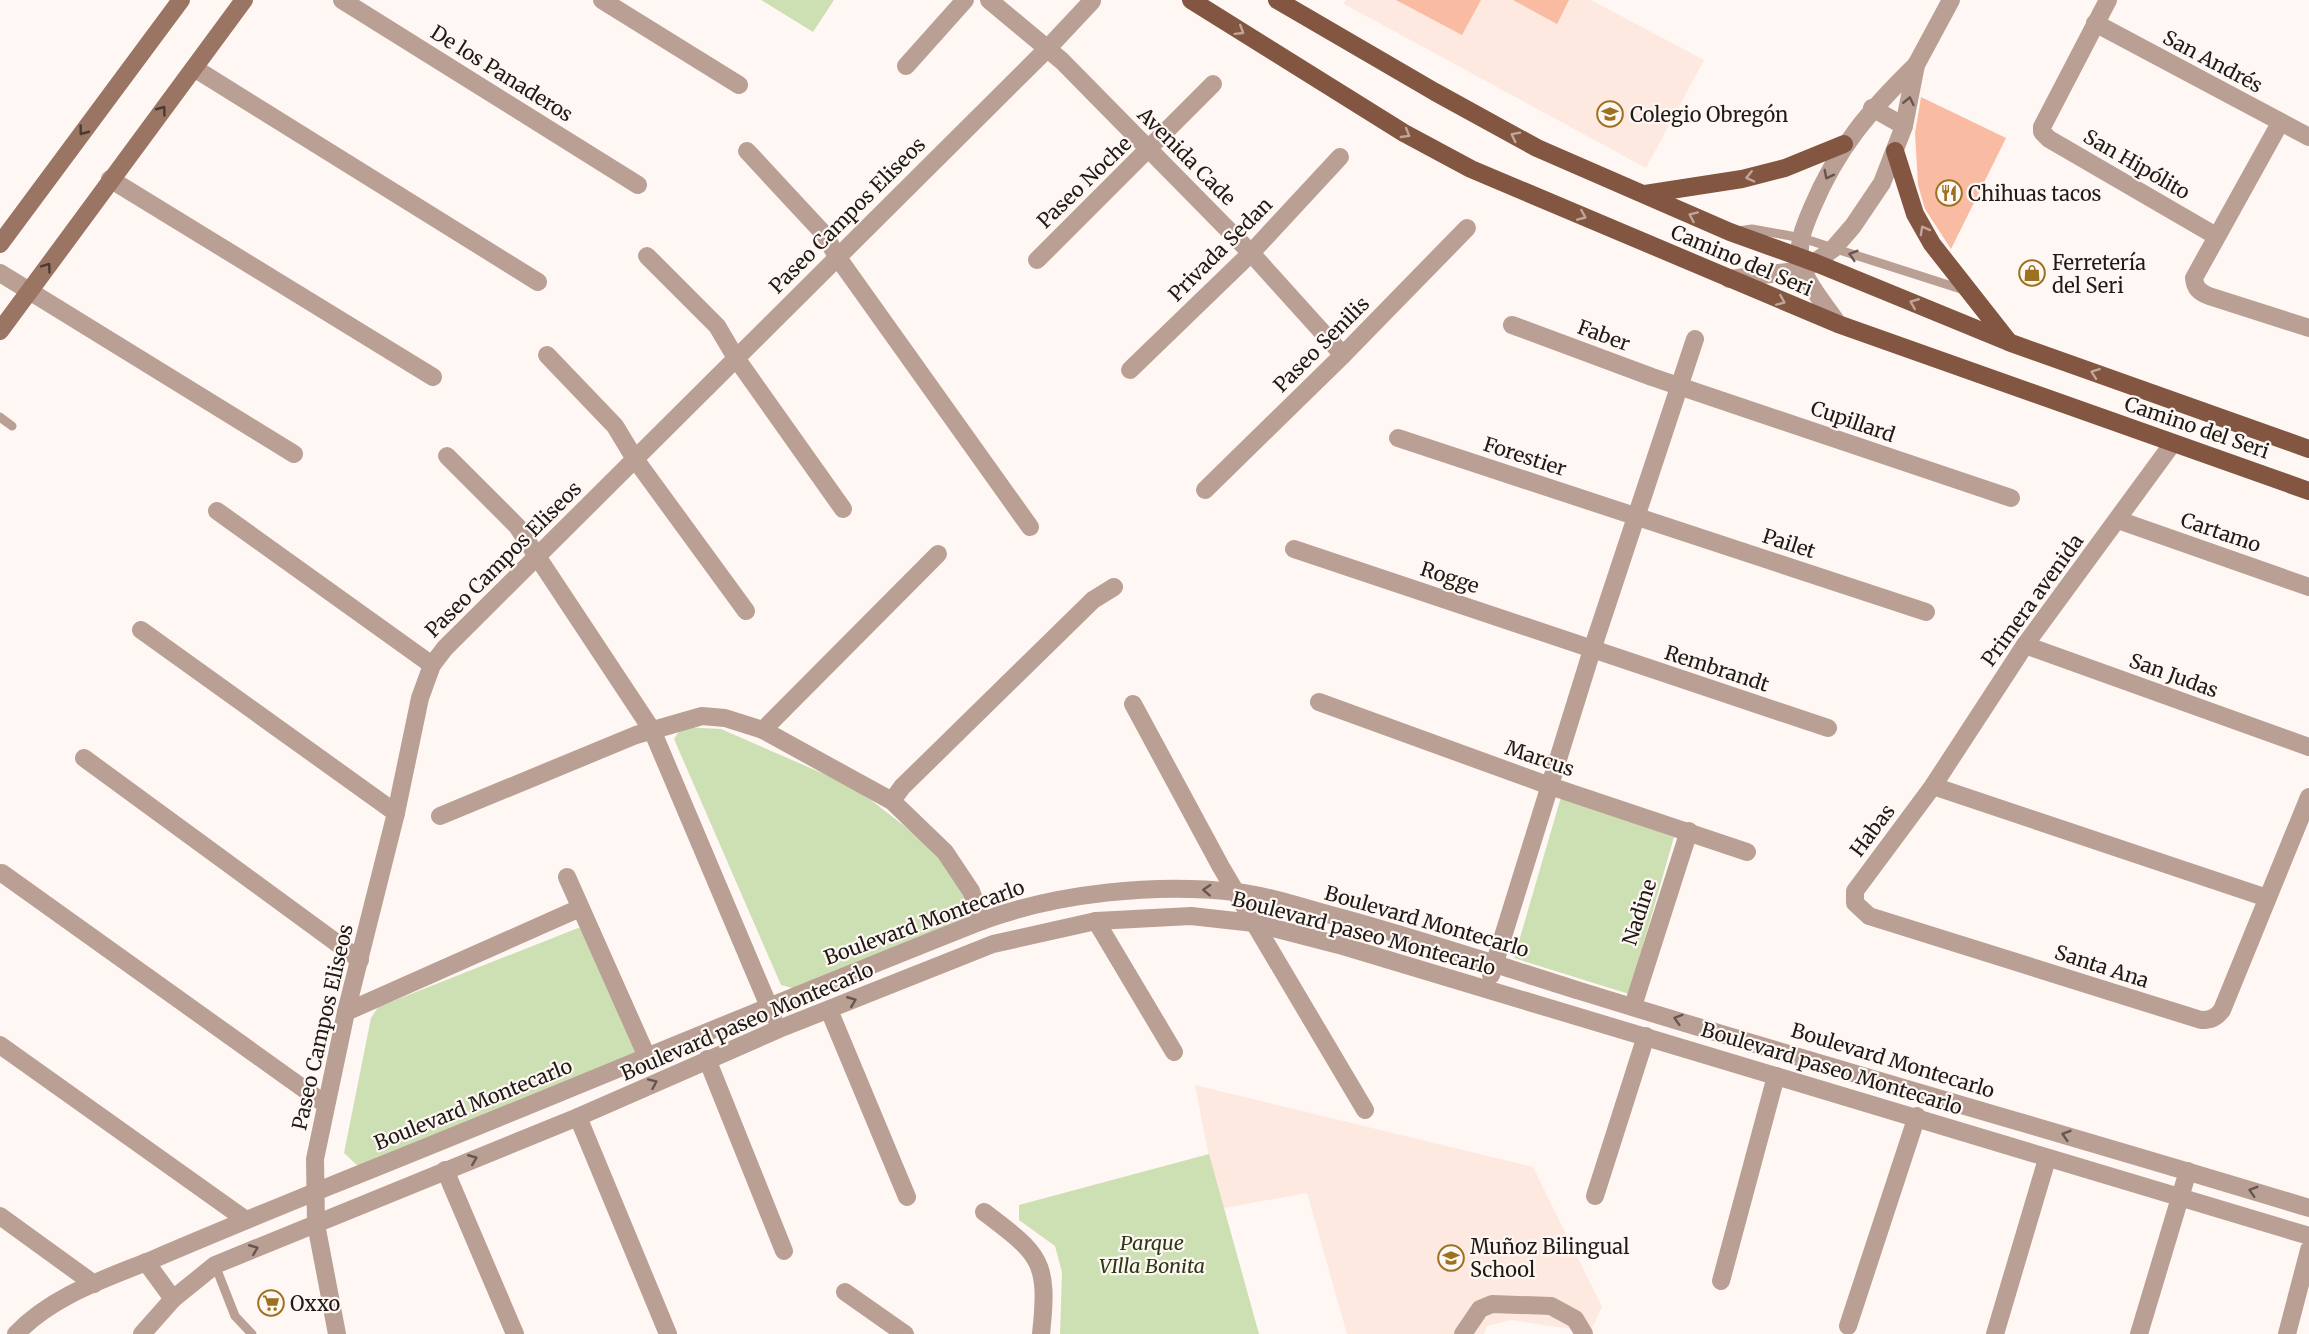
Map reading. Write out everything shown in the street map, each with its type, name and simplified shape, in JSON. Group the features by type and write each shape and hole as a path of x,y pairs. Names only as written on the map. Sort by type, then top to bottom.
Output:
{"main road":[{"path":"0,244 181,0"},
{"path":"0,331 243,0"},
{"name":"Camino del Seri","path":"1191,0 1437,152 1471,169 1838,324 2309,491"},
{"name":"Camino del Seri","path":"1277,0 1491,124 1537,148 1730,232 2011,343 2309,449"},
{"path":"1645,194 1742,179 1774,171 1844,144"},
{"path":"1896,150 1915,214 1932,244 2011,343"}],"street":[{"name":"De los Panaderos","path":"342,0 638,184"},
{"path":"602,0 739,85"},
{"path":"906,66 964,0"},
{"name":"Avenida Cade","path":"988,0 1048,48 1251,252 1343,355"},
{"path":"1729,279 1806,263 1833,249 1870,203 1896,150 1904,126 1916,65 1951,0"},
{"path":"2095,23 2108,0"},
{"name":"Paseo Campos Eliseos","path":"337,1334 316,1224 315,1159 325,1104 396,813 420,698 432,665 445,648 536,555 736,358 836,255 1048,48 1092,1"},
{"name":"San Andrés","path":"2095,23 2309,137"},
{"name":"San Hipólito","path":"2095,23 2042,127 2044,135 2216,236"},
{"path":"1838,324 1806,263 1802,238 1817,196 1844,144 1872,108 1916,65"},
{"path":"194,68 538,282"},
{"name":"Paseo Noche","path":"1037,260 1213,84"},
{"path":"1872,108 1904,126"},
{"path":"2280,123 2216,236 2194,278 2194,284 2201,293 2309,328"},
{"path":"747,151 825,235 836,255 1030,527"},
{"name":"Privada Sedan","path":"1130,369 1251,252 1340,157"},
{"path":"110,179 433,377"},
{"name":"Paseo Senilis","path":"1204,490 1343,355 1467,228"},
{"path":"647,256 707,314 843,509"},
{"path":"0,273 294,454"},
{"name":"Faber","path":"1512,325 1680,387"},
{"path":"1486,988 1496,963 1592,650 1695,339"},
{"path":"547,355 615,426 635,459 746,611"},
{"name":"Cupillard","path":"1680,387 2011,498"},
{"name":"Forestier","path":"1398,438 1637,517"},
{"name":"Primera avenida","path":"1933,786 2025,645 2173,443"},
{"path":"447,456 516,526 652,730 779,1029"},
{"path":"217,511 432,665"},
{"name":"Pailet","path":"1637,517 1926,612"},
{"name":"Cartamo","path":"2118,520 2309,587"},
{"name":"Rogge","path":"1294,549 1551,633 1592,650"},
{"path":"763,730 938,554"},
{"path":"892,801 902,787 1093,600 1114,587"},
{"path":"141,630 396,813"},
{"name":"San Judas","path":"2025,645 2309,747"},
{"name":"Rembrandt","path":"1592,650 1828,728"},
{"name":"Marcus","path":"1319,702 1550,786 1747,852"},
{"path":"1133,704 1236,892 1365,1110"},
{"path":"440,816 652,730 702,716 725,718 763,730 892,801 945,852 971,891 982,921"},
{"path":"84,758 360,960"},
{"path":"1933,786 2267,898 2309,797"},
{"name":"Habas","path":"1855,903 1855,891 1933,786"},
{"name":"Nadine","path":"1633,1006 1689,831"},
{"path":"2,873 325,1104"},
{"path":"567,877 648,1059"},
{"name":"Boulevard Montecarlo","path":"16,1334 37,1314 94,1284 246,1220 648,1059 768,1005 982,921 1011,910 1064,899 1179,889 1236,892 1275,899 1407,935 1633,1006 2309,1208"},
{"name":"Santa Ana","path":"1855,903 1869,916 2200,1020 2208,1020 2216,1018 2222,1010 2267,898"},
{"path":"346,1012 580,908"},
{"name":"Boulevard paseo Montecarlo","path":"152,1330 173,1299 215,1265 578,1117 779,1029 993,944 1096,921 1191,916 1254,923 1486,988 1644,1042 1916,1121 2177,1204 2309,1236"},
{"path":"1096,921 1174,1052"},
{"path":"829,1010 907,1197"},
{"path":"1595,1196 1644,1042"},
{"path":"0,1045 246,1220"},
{"path":"707,1059 784,1251"},
{"path":"1721,1281 1775,1081"},
{"path":"578,1117 668,1334"},
{"path":"1848,1326 1916,1121"},
{"path":"1995,1334 2046,1163"},
{"path":"445,1170 515,1334"},
{"path":"2139,1334 2188,1171"},
{"path":"984,1212 1024,1242 1042,1266 1044,1283 1041,1334"},
{"path":"0,1216 94,1284"},
{"path":"2287,1334 2309,1250"},
{"path":"146,1262 173,1299"},
{"path":"845,1292 905,1334"},
{"path":"1463,1334 1480,1309 1492,1304 1551,1306 1575,1319 1584,1334"}],"lane":[{"path":"1730,232 1752,229 1802,238 1969,292"},
{"path":"0,417 12,426"},
{"path":"215,1265 235,1316 252,1334"}],"shaded area":[{"name":"Colegio Obregón","path":"1345,0 1591,0 1704,60 1646,168 1344,4"},
{"name":"Muñoz Bilingual School","path":"1195,1085 1533,1167 1602,1307 1590,1332 1511,1320 1487,1326 1484,1334 1347,1334 1307,1193 1219,1209"}],"green space":[{"path":"761,0 834,0 813,32"},
{"path":"682,727 721,729 854,787 938,852 971,903 965,922 796,989 781,985 674,739"},
{"path":"1561,797 1674,837 1629,994 1514,958"},
{"path":"578,928 588,930 640,1048 633,1059 358,1166 344,1153 371,1018 378,1007"},
{"name":"Parque VIlla Bonita","path":"1209,1154 1259,1334 1060,1334 1062,1272 1055,1246 1019,1220 1019,1205"}],"building":[{"path":"1396,0 1481,0 1462,35"},
{"path":"1513,0 1569,0 1557,24"},
{"name":"Chihuas tacos","path":"1921,97 2006,138 1951,249 1925,209 1918,185 1915,133"}],"place":[{"name":"Colegio Obregón","path":"1610,114"},
{"name":"Chihuas tacos","path":"1949,193"},
{"name":"Ferretería del Seri","path":"2032,273"},
{"name":"Muñoz Bilingual School","path":"1451,1258"},
{"name":"Oxxo","path":"271,1303"}]}
